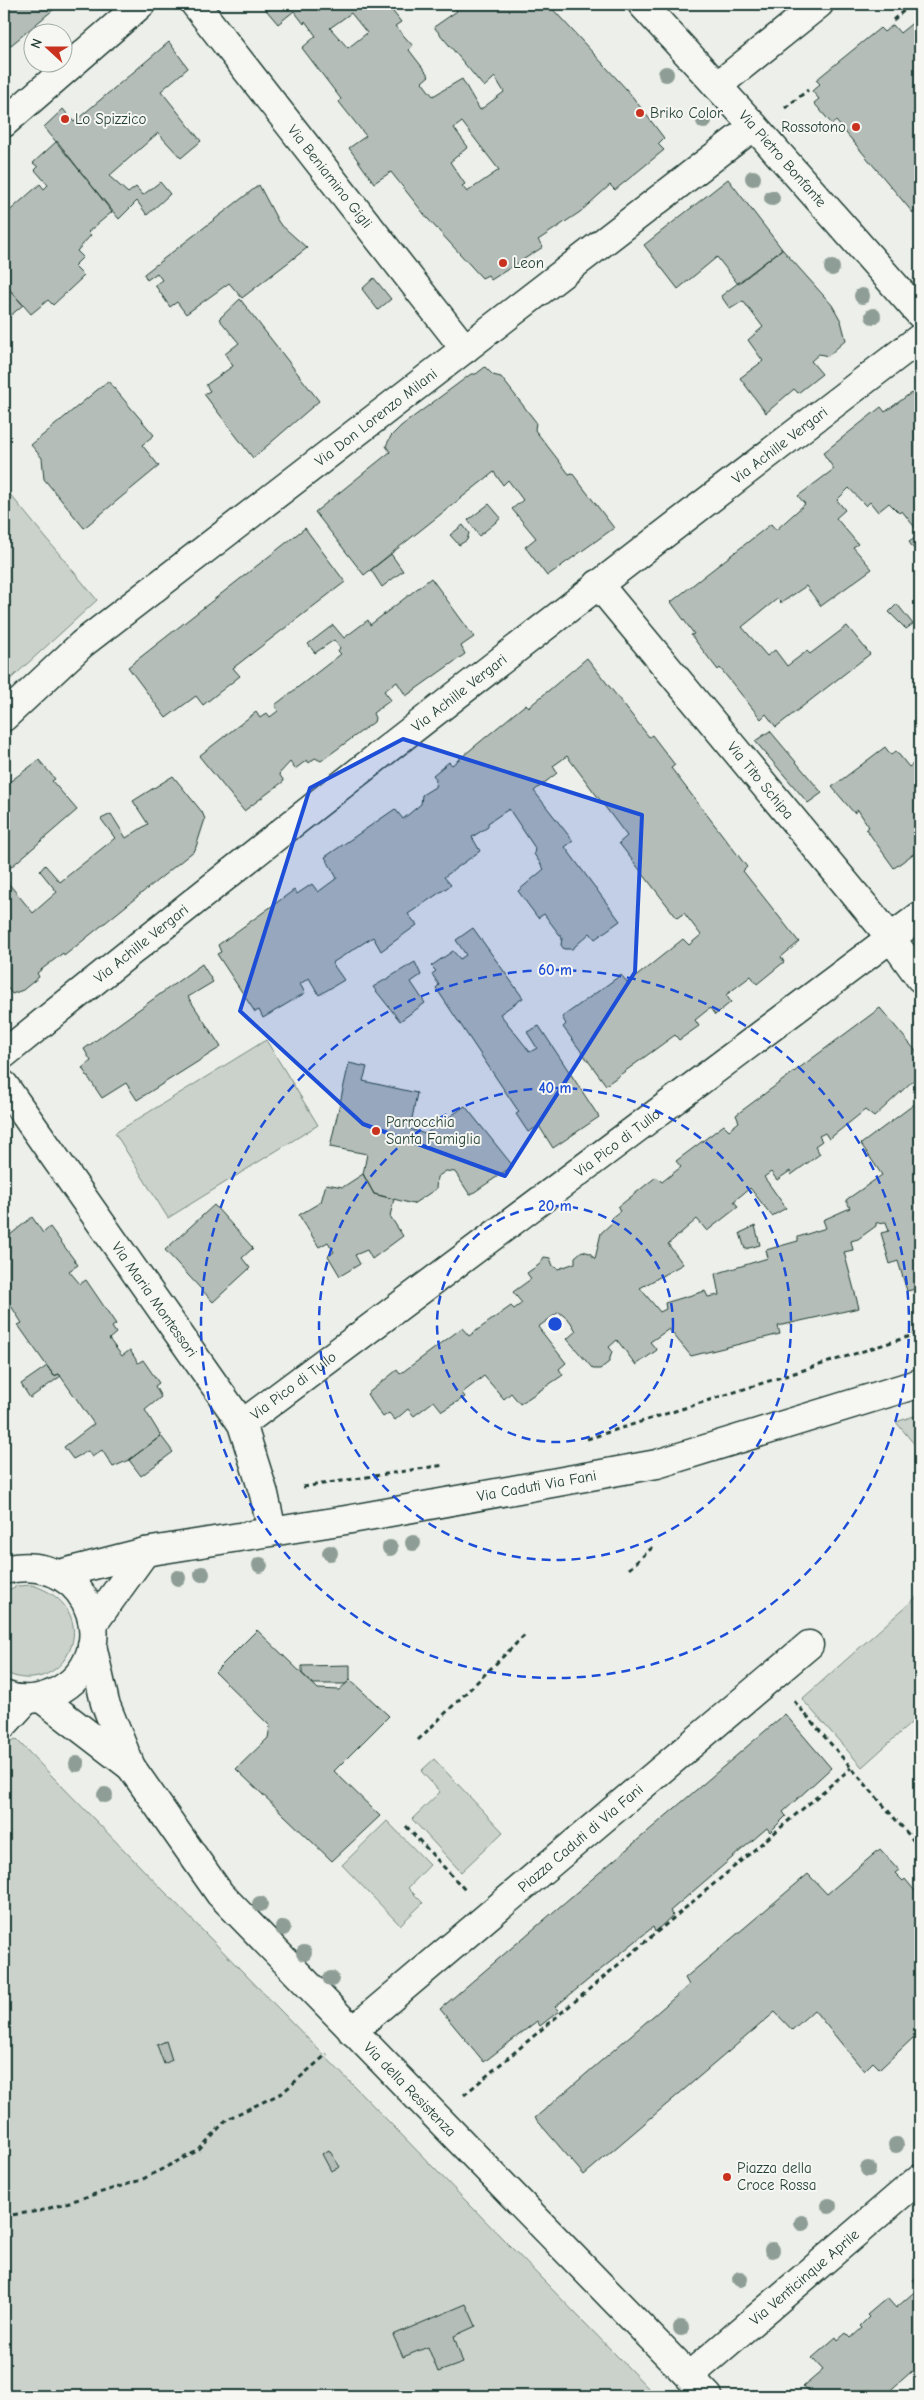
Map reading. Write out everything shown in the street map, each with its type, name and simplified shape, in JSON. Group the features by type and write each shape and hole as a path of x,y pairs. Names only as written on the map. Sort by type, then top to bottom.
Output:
{"street":[{"path":"4,123 141,4"},
{"name":"Via Beniamino Gigli","path":"195,4 465,349"},
{"name":"Via Pietro Bonfante","path":"642,4 754,126 920,314"},
{"path":"717,86 818,4"},
{"name":"Via Don Lorenzo Milani","path":"4,717 82,644 754,126"},
{"name":"Via Achille Vergari","path":"4,1054 276,835 598,584 920,338"},
{"name":"Via Tito Schipa","path":"598,584 891,938 920,978"},
{"name":"Via Pico di Tullo","path":"242,1424 314,1372 920,916"},
{"name":"Via Maria Montessori","path":"4,1086 242,1424 264,1494 272,1531"},
{"name":"Via Caduti Via Fani","path":"59,1574 145,1552 346,1520 656,1464 920,1383"},
{"path":"4,1724 23,1698 59,1691 75,1679 86,1663 93,1634 145,1552"},
{"path":"4,1570 20,1566 40,1566 59,1574"},
{"name":"Via della Resistenza","path":"59,1574 72,1583 82,1595 93,1634 105,1703 131,1767 220,1894 708,2396"},
{"name":"Piazza Caduti di Via Fani","path":"352,2031 809,1644"},
{"name":"Via della Resistenza","path":"23,1698 131,1767"},
{"name":"Via Venticinque Aprile","path":"689,2376 920,2178"}],"path":[{"path":"893,20 907,8 903,4"},
{"path":"781,112 808,90"},
{"path":"579,1442 920,1332"},
{"path":"303,1487 451,1463"},
{"path":"629,1569 655,1545"},
{"path":"418,1740 527,1632"},
{"path":"772,1677 920,1848"},
{"path":"437,2118 851,1768"},
{"path":"406,1826 488,1916"},
{"path":"4,2216 40,2211 141,2180 199,2150 227,2119 282,2093 352,2031"}],"highlighted area":[{"path":"403,739 642,815 635,972 505,1176 363,1124 240,1011 310,788"}],"shaded area":[{"path":"4,487 97,600 4,685"},
{"path":"266,1040 318,1125 168,1218 115,1133"},
{"path":"920,1414 920,1451 896,1422"},
{"path":"32,1585 56,1597 69,1613 74,1631 70,1649 60,1664 45,1675 26,1678 4,1672 4,1592 17,1586"},
{"path":"920,1594 920,1715 862,1767 802,1699"},
{"path":"16,1739 656,2396 4,2396 4,1744"},
{"path":"434,1759 503,1832 461,1872 412,1819 440,1792 421,1771"},
{"path":"387,1821 430,1865 408,1888 423,1903 400,1925 342,1865"}],"building":[{"path":"4,4 60,4 39,22 22,22 22,36 4,51"},
{"path":"261,4 387,4 401,22 395,26 413,46 409,50 429,76 422,82 433,96 462,79 480,110 504,92 495,77 484,87 434,27 457,11 452,4 548,4 628,91 664,138 658,144 664,150 615,190 610,185 580,212 538,240 543,247 491,280 488,275 482,278 428,219 391,172 374,183 349,148 366,136 339,102 341,99 302,48 316,36 305,21 304,24 294,11 278,24","holes":["351,13 367,33 348,48 330,28","462,122 499,170 467,192 462,186 465,184 450,162 468,147 454,128"]},
{"path":"920,17 920,207 913,213 836,121 832,124 814,103 819,99 812,91 820,84 816,80 880,28 884,32 893,25 900,33"},
{"path":"169,42 188,68 161,91 201,141 181,158 158,133 109,176 128,193 136,187 143,195 160,182 170,194 147,215 137,201 119,219 44,127 63,109 74,122"},
{"path":"57,141 112,212 88,232 91,235 77,251 83,257 74,266 84,276 53,305 48,300 31,314 4,283 4,244 7,241 4,238 4,226 10,220 5,215 40,184 44,189 48,185 35,170 38,167 33,163"},
{"path":"728,179 782,249 738,284 717,257 678,289 644,245"},
{"path":"259,185 279,223 307,248 242,298 229,283 186,314 177,302 170,307 155,285 162,280 157,273 147,280 144,274"},
{"path":"782,249 832,305 841,321 846,340 828,356 819,354 811,361 822,374 798,393 794,389 766,413 740,378 763,361 748,340 763,327 743,301 730,309 721,296"},
{"path":"374,278 391,299 378,310 362,289"},
{"path":"4,283 23,305 4,321"},
{"path":"240,299 319,401 253,458 204,394 210,391 206,385 233,366 225,354 239,343 219,319"},
{"path":"485,367 493,375 501,377 536,422 535,430 569,474 572,473 614,528 547,576 525,547 536,538 512,509 523,500 508,480 503,485 494,472 364,575 315,512 390,452 386,446 391,436 401,426 471,374 476,374"},
{"path":"108,381 154,435 142,445 159,466 84,528 44,479 42,458 31,445"},
{"path":"911,393 920,403 920,534 902,511 899,513 889,503 878,512 870,502 866,506 849,488 837,500 845,510 836,518 858,544 853,547 872,569 821,606 806,586 781,603 777,599 742,627 767,656 775,650 787,666 807,651 810,654 847,626 870,654 776,727 766,714 761,719 720,668 718,670 691,635 694,634 671,602 771,524 776,530 805,504 798,496 834,469 823,453 881,407 885,412"},
{"path":"489,504 501,518 479,536 468,520"},
{"path":"463,525 469,533 467,540 459,545 450,535"},
{"path":"305,528 345,582 233,668 240,676 203,705 196,696 166,718 128,667"},
{"path":"920,535 920,558 909,542"},
{"path":"391,554 403,571 382,587 371,570"},
{"path":"431,578 474,637 461,646 465,654 406,696 397,682 384,691 391,700 373,713 374,722 321,761 315,758 309,763 307,760 295,769 290,762 279,774 284,781 244,811 199,756 256,712 260,718 267,713 270,717 278,711 275,705 341,654 338,651 340,648 334,640 315,653 308,644 333,625 344,638 368,620 370,625"},
{"path":"897,604 913,624 906,629 889,612"},
{"path":"587,658 649,737 652,735 675,765 671,768 747,867 743,871 799,942 781,957 784,962 757,984 751,976 726,995 731,1002 715,1015 710,1008 695,1020 699,1026 679,1040 675,1035 606,1085 563,1027 566,1024 562,1017 621,975 628,983 683,939 689,945 701,935 684,913 677,918 619,843 627,836 567,756 553,766 557,773 534,791 573,841 565,847 620,921 595,939 590,933 572,949 564,949 561,945 562,938 544,914 538,918 518,891 544,869 534,854 535,848 509,809 488,823 488,827 472,837 480,851 444,877 451,885 408,914 417,925 381,951 373,937 332,963 344,980 319,995 309,978 300,984 305,993 263,1018 259,1010 255,1012 217,954 221,952 218,945 294,890 297,894 312,884 318,892 337,878 325,857 395,809 403,819 421,804 422,795 435,787 436,779 433,775 449,762 452,765 526,704 529,707"},
{"path":"770,731 822,793 808,803 755,741"},
{"path":"885,747 891,755 896,751 909,767 920,759 920,849 894,868 866,829 869,827 858,810 854,813 832,787"},
{"path":"39,760 55,779 52,781 77,810 4,873 4,793 7,790 4,786"},
{"path":"173,776 202,812 205,819 195,850 64,956 63,953 37,973 39,977 23,990 12,994 4,983 4,878 33,913 57,892 40,871 45,865 60,882 115,838 101,819 111,814 126,838 148,824 133,801"},
{"path":"473,928 523,998 500,1014 530,1052 537,1048 527,1032 539,1026 599,1117 553,1148 539,1126 528,1132 516,1114 519,1112 436,988 439,985 432,974 436,971 431,966 453,951 460,959 466,955 456,940"},
{"path":"415,962 421,975 411,982 425,1003 400,1021 373,987"},
{"path":"202,964 213,982 188,997 221,1047 137,1100 126,1083 102,1098 82,1068 91,1061 84,1049"},
{"path":"880,1008 920,1056 920,1074 874,1117 865,1110 829,1139 825,1133 819,1136 822,1141 815,1146 820,1154 791,1175 790,1171 777,1180 771,1172 764,1177 786,1208 772,1216 750,1188 734,1201 738,1207 707,1231 697,1219 668,1244 683,1264 640,1288 660,1312 666,1309 665,1303 705,1291 708,1297 719,1295 715,1274 768,1258 766,1250 798,1241 798,1237 826,1228 823,1220 850,1208 846,1200 882,1175 861,1144 920,1100 920,1288 907,1291 898,1261 890,1264 881,1233 889,1231 886,1222 876,1223 876,1226 858,1239 851,1241 853,1250 844,1252 859,1308 778,1326 780,1334 691,1356 669,1329 650,1342 657,1350 636,1365 617,1340 609,1347 612,1351 609,1362 600,1369 593,1369 567,1339 576,1331 570,1321 559,1312 538,1327 566,1363 559,1369 563,1375 520,1404 511,1393 504,1399 484,1376 462,1393 465,1397 442,1411 434,1401 414,1416 408,1409 395,1420 389,1413 383,1417 367,1394 397,1370 400,1374 462,1328 469,1336 511,1306 514,1309 522,1303 513,1292 531,1279 527,1273 540,1264 544,1257 550,1258 553,1266 558,1269 575,1263 575,1257 582,1251 590,1253 595,1259 601,1233 613,1222 611,1218 620,1211 618,1207 656,1177 662,1182 681,1167 676,1161 724,1125 729,1130 739,1122 736,1115"},
{"name":"Parrocchia Santa Famiglia","path":"349,1063 367,1067 363,1081 417,1093 410,1129 425,1134 465,1106 513,1166 470,1195 455,1172 446,1171 437,1177 436,1189 413,1204 374,1194 363,1174 367,1154 330,1147"},
{"path":"363,1174 374,1194 394,1199 390,1216 403,1236 372,1259 367,1250 355,1255 360,1264 340,1276 328,1256 334,1252 328,1242 319,1247 299,1215 321,1202 326,1184 343,1187"},
{"path":"214,1205 253,1248 242,1258 250,1268 213,1302 165,1250"},
{"path":"32,1217 43,1233 50,1227 78,1265 69,1271 80,1284 86,1280 116,1324 112,1327 116,1333 109,1339 122,1356 130,1350 138,1363 143,1360 159,1383 155,1386 161,1397 145,1410 161,1436 129,1460 113,1467 102,1450 92,1457 88,1451 73,1459 64,1447 94,1424 59,1374 54,1376 18,1325 22,1323 4,1295 4,1240"},
{"path":"755,1226 760,1245 745,1249 740,1233"},
{"path":"47,1366 54,1376 59,1374 61,1376 30,1398 21,1384"},
{"path":"161,1436 173,1452 141,1476 129,1460"},
{"path":"257,1630 318,1689 339,1690 350,1680 389,1716 334,1771 380,1816 332,1861 236,1769 268,1738 270,1726 215,1672"},
{"path":"350,1665 350,1680 346,1684 313,1684 302,1674 302,1666"},
{"path":"785,1714 831,1768 783,1812 786,1816 770,1832 767,1828 670,1911 673,1915 655,1932 653,1927 555,2007 559,2011 540,2026 537,2021 484,2062 440,2009"},
{"path":"880,1849 899,1870 895,1873 903,1881 905,1879 920,1897 920,2042 915,2036 880,2069 873,2062 864,2071 814,2010 792,2030 775,2012 584,2175 535,2118 689,1985 685,1978 808,1874 827,1894"},
{"path":"166,2041 172,2060 164,2064 157,2045"},
{"path":"329,2150 340,2167 331,2171 322,2154"},
{"path":"920,2274 920,2287 913,2280"},
{"path":"920,2287 920,2372 916,2376 912,2371 884,2396 811,2396 803,2387 823,2370 812,2358 836,2337 838,2340 846,2333 851,2338 862,2328 860,2326 869,2317 867,2315 887,2298 896,2308"},
{"path":"466,2304 476,2326 454,2336 463,2363 438,2372 428,2347 403,2357 393,2335"}],"place":[{"name":"Briko Color","path":"640,113"},
{"name":"Lo Spizzico","path":"65,119"},
{"name":"Rossotono","path":"856,127"},
{"name":"Leon","path":"503,263"},
{"name":"Parrocchia Santa Famiglia","path":"376,1131"},
{"name":"Piazza della Croce Rossa","path":"727,2177"}]}
